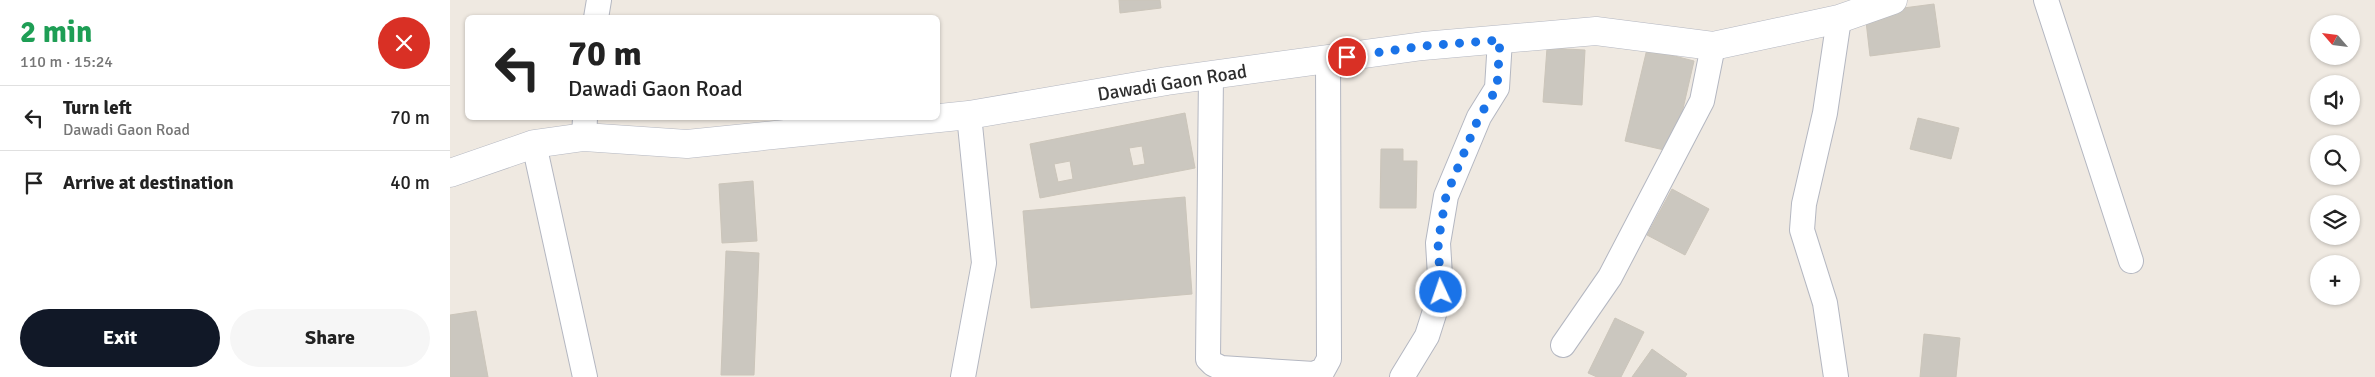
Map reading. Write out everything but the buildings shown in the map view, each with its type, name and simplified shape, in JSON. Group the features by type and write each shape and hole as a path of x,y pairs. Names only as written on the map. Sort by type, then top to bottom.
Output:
{"street":[{"path":"596,15 599,0"},
{"name":"Dawadi Gaon Road","path":"940,117 1211,75 1423,46 1596,31 1713,46 1839,19 1893,0"},
{"path":"2046,0 2132,261"},
{"path":"1836,377 1825,303 1802,230 1804,204 1825,113 1839,19"},
{"path":"1402,377 1427,336 1441,292 1438,243 1446,196 1479,117 1497,88 1500,40"},
{"path":"1563,345 1610,277 1702,100 1713,46"},
{"path":"1211,75 1208,359 1221,368 1314,374 1323,370 1329,360 1328,59"},
{"path":"963,377 984,263 969,114"},
{"name":"Dawadi Gaon Road","path":"450,173 585,127 687,144 913,120"},
{"path":"534,144 585,377"}],"route":[{"path":"1347,57 1423,46 1500,40 1497,88 1479,117 1446,196 1438,243 1441,292"}]}
